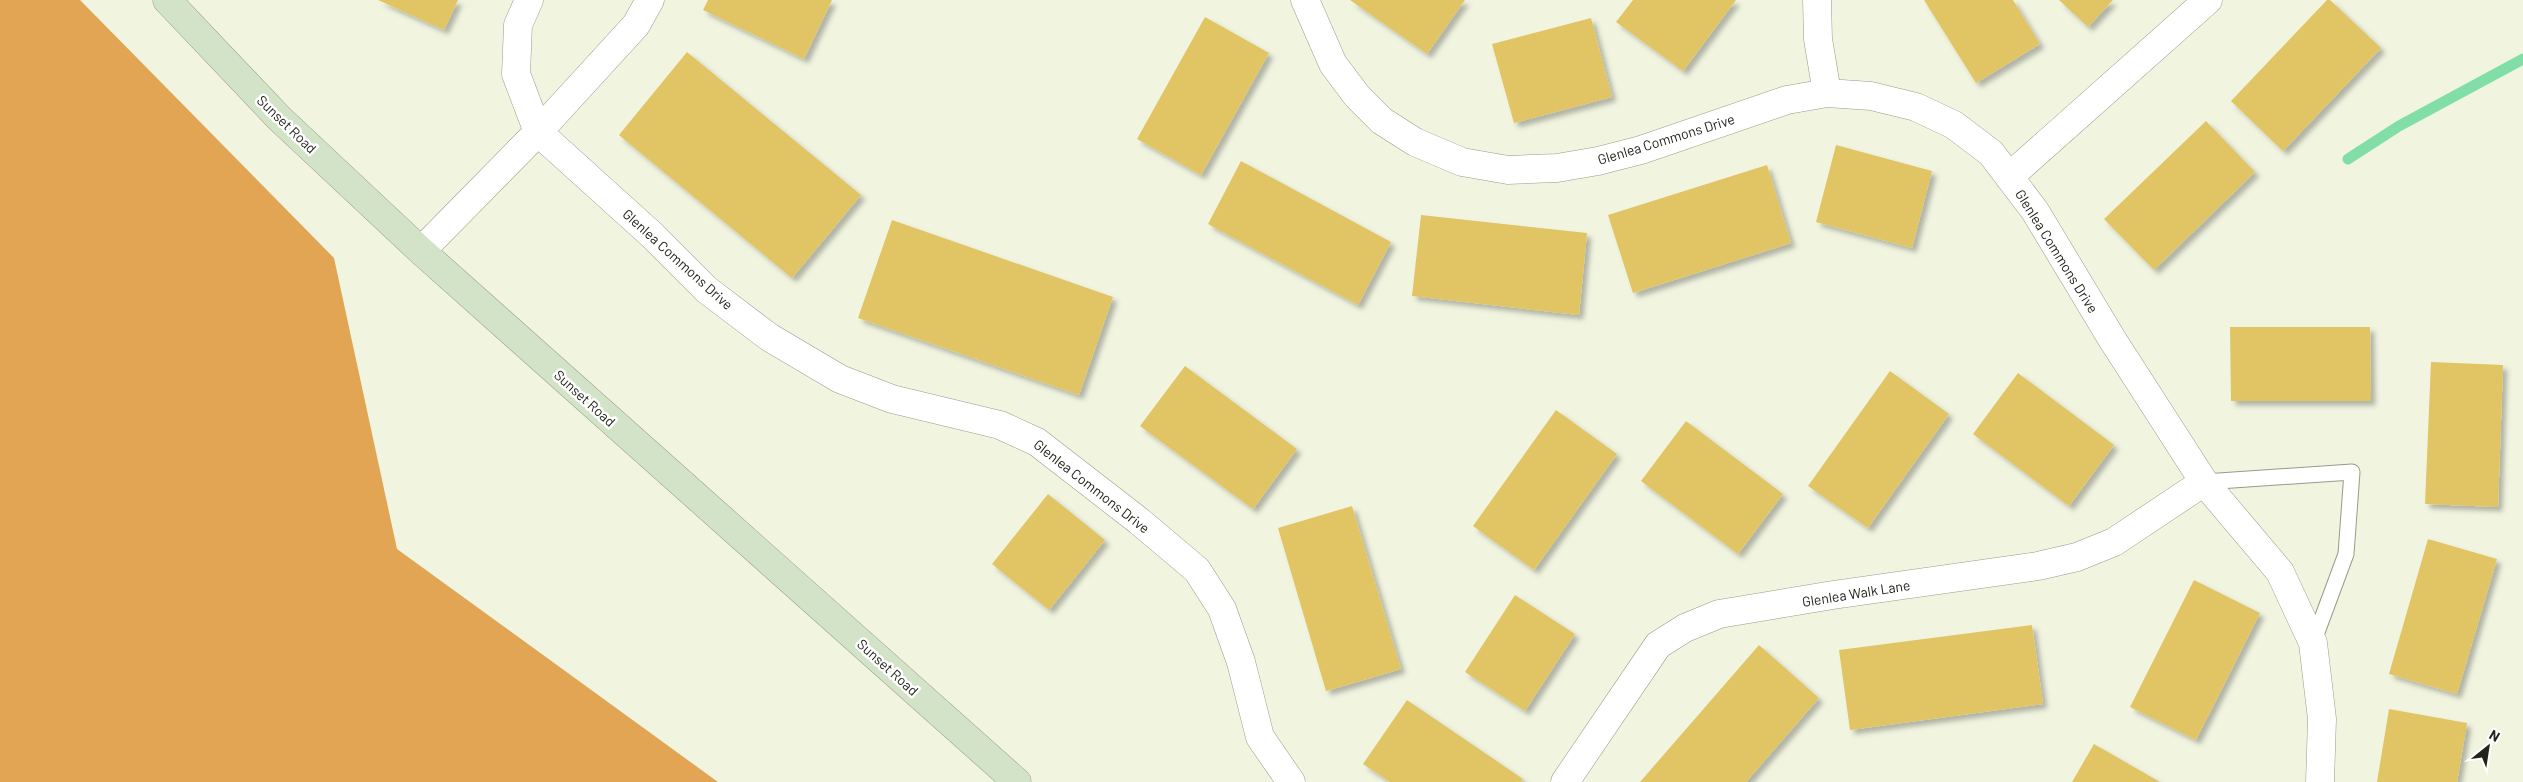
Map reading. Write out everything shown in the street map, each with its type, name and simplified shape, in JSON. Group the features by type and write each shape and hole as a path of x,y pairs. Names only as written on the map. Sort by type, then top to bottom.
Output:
{"main road":[{"name":"Sunset Road","path":"167,0 279,118 421,251 1017,782"}],"street":[{"path":"529,0 518,25 516,74 538,132"},
{"path":"421,251 538,132 636,25 650,0"},
{"name":"Glenlea Commons Drive","path":"1305,0 1333,64 1357,96 1382,121 1415,142 1462,162 1508,170 1557,168 1598,161 1641,150 1787,100 1827,93 1872,96 1924,110 1954,125 1991,153 2035,211 2112,339 2204,482 2280,572 2313,644 2322,719 2320,782"},
{"path":"1817,0 1818,39 1827,93"},
{"path":"2009,177 2208,0"},
{"name":"Glenlea Commons Drive","path":"538,132 652,235 707,290 769,337 840,379 892,399 1000,425 1037,442 1197,570 1222,610 1241,662 1260,736 1291,782"},
{"name":"Glenlea Walk Lane","path":"1565,782 1658,645 1686,628 1719,614 1833,595 2038,566 2077,557 2114,542 2204,482"}],"lane":[{"path":"2204,482 2352,472 2346,554 2313,644"}],"shaded area":[{"path":"0,0 80,0 334,258 397,549 718,782 0,782"}],"building":[{"path":"378,0 458,0 444,30"},
{"path":"708,0 832,0 804,59 703,10"},
{"path":"1350,0 1465,0 1427,54"},
{"path":"1633,0 1736,0 1683,71 1616,22"},
{"path":"1924,0 2013,0 2040,44 1976,83"},
{"path":"2059,0 2113,0 2088,27"},
{"path":"2327,0 2330,0 2381,48 2283,151 2231,101"},
{"path":"1205,17 1269,53 1201,175 1137,139"},
{"path":"1591,18 1612,97 1514,123 1492,44"},
{"path":"687,52 861,195 792,278 619,135"},
{"path":"2206,121 2255,172 2154,270 2104,219"},
{"path":"1836,145 1932,171 1912,248 1816,222"},
{"path":"1241,161 1391,242 1358,305 1208,224"},
{"path":"1767,165 1791,243 1633,293 1608,215"},
{"path":"1421,215 1587,233 1579,315 1412,296"},
{"path":"892,220 1113,297 1079,395 858,318"},
{"path":"2230,327 2370,327 2371,401 2231,401"},
{"path":"2431,362 2503,365 2498,507 2425,504"},
{"path":"1185,366 1297,449 1253,509 1140,426"},
{"path":"1890,371 1949,414 1868,528 1808,486"},
{"path":"2018,373 2114,445 2069,506 1973,434"},
{"path":"1556,410 1617,454 1534,570 1473,526"},
{"path":"1686,421 1783,494 1738,554 1641,481"},
{"path":"1048,494 1105,540 1049,610 992,564"},
{"path":"1352,506 1401,669 1326,691 1278,528"},
{"path":"2428,539 2497,559 2457,694 2389,674"},
{"path":"2194,580 2260,613 2196,740 2130,707"},
{"path":"1515,595 1575,634 1525,711 1465,672"},
{"path":"2032,625 2043,704 1850,730 1839,650"},
{"path":"1759,645 1819,698 1746,782 1640,782"},
{"path":"1407,700 1523,779 1521,782 1390,782 1363,764"},
{"path":"2389,709 2467,723 2457,782 2377,782"},
{"path":"2094,744 2160,782 2072,782"}],"waterway":[{"path":"2348,159 2399,126 2523,59"}]}
